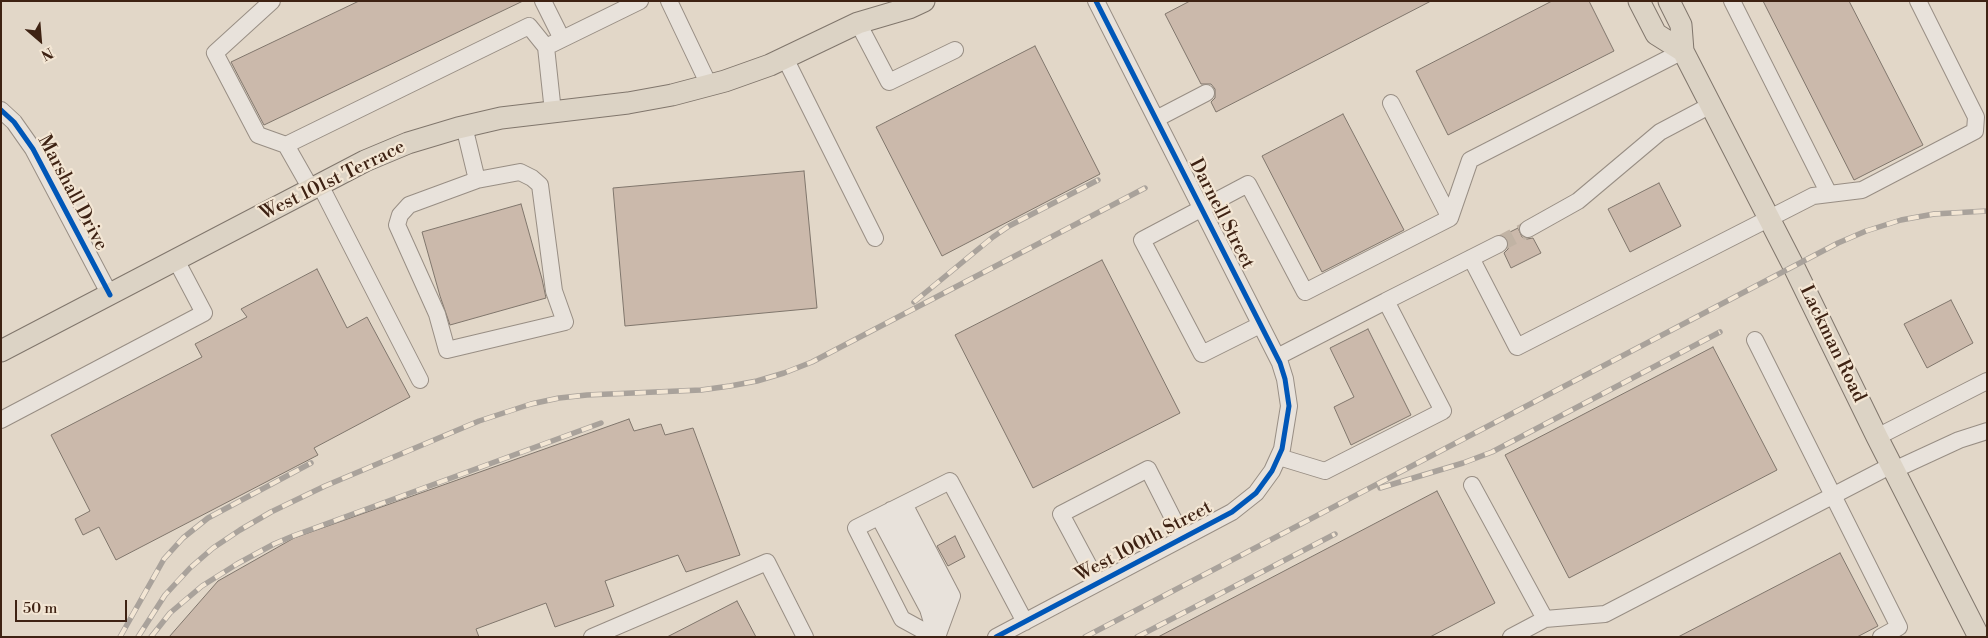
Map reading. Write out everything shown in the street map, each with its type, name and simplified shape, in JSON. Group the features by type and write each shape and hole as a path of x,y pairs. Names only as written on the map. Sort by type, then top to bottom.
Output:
{"main road":[{"name":"West 101st Terrace","path":"858,24 888,1"},
{"name":"West 101st Terrace","path":"1,352 366,161 408,143 464,126 501,118 628,103 709,86 785,58 858,24 909,8 924,1"},
{"path":"1639,1 1656,34 1683,51"},
{"name":"Lackman Road","path":"1669,1 1681,25 1683,51 1979,637"}],"street":[{"path":"272,1 215,53 258,135 286,145 316,187 420,380"},
{"path":"543,1 562,39"},
{"path":"546,47 640,1"},
{"path":"669,1 709,86"},
{"name":"Darnell Street","path":"1096,1 1277,357 1285,379 1289,406 1281,453"},
{"path":"1732,1 1829,194"},
{"path":"1471,258 1517,348 1813,196 1862,190 1975,131 1976,117 1918,1"},
{"path":"858,24 889,82 955,50"},
{"path":"286,145 529,26 546,47 553,112"},
{"path":"1260,324 1202,354 1142,240 1248,184 1305,292 1450,218 1470,160 1683,51"},
{"path":"785,58 875,238"},
{"path":"1156,119 1206,92"},
{"path":"1391,103 1450,218"},
{"path":"1528,229 1578,202 1660,132 1711,105"},
{"name":"Marshall Drive","path":"1,110 14,122 33,149 110,295"},
{"path":"464,126 477,180"},
{"path":"520,172 532,178 540,185 554,291 565,322 448,350 437,314 397,225 400,216 409,205 477,180 520,172"},
{"path":"1277,357 1499,244"},
{"path":"1,420 204,314 176,260"},
{"path":"1281,453 1325,471 1443,411 1386,301"},
{"path":"1755,340 1899,627 1880,637"},
{"path":"1877,437 1987,381"},
{"path":"1511,637 1545,619 1605,614 1833,496 1959,440 1987,431"},
{"name":"West 100th Street","path":"996,637 1232,512 1256,493 1272,471 1281,453"},
{"path":"1098,583 1061,514 1148,469 1183,538"},
{"path":"936,637 902,619 856,528 950,481 1024,622"},
{"path":"1472,485 1545,619"},
{"path":"891,510 952,596 936,637"},
{"path":"891,510 928,609 936,637"},
{"path":"592,637 767,562 805,637"}],"building":[{"path":"359,1 523,1 264,125 231,62"},
{"path":"1190,1 1431,1 1216,112 1211,102 1215,98 1215,89 1211,84 1201,84 1165,14"},
{"path":"1552,1 1589,1 1614,51 1448,135 1416,71"},
{"path":"1763,1 1849,1 1923,145 1854,180"},
{"path":"1035,46 1100,174 942,256 876,127"},
{"path":"1343,114 1404,230 1322,272 1262,156"},
{"path":"804,171 817,308 625,326 613,188"},
{"path":"1659,183 1681,226 1630,252 1608,209"},
{"path":"521,204 546,298 450,325 422,232"},
{"path":"1518,228 1522,237 1527,239 1533,238 1541,253 1511,268 1504,253 1508,249 1509,244 1508,239 1504,235"},
{"path":"1102,260 1180,413 1033,488 955,335"},
{"path":"317,269 347,328 367,317 410,397 314,448 318,455 116,560 99,527 83,535 75,519 90,511 51,435 202,357 195,344 247,317 241,309"},
{"path":"1951,300 1973,343 1927,368 1904,324"},
{"path":"1368,329 1411,415 1351,445 1334,407 1354,397 1330,348"},
{"path":"1713,347 1777,470 1569,578 1505,455"},
{"path":"629,419 634,431 661,424 665,435 693,428 740,555 686,572 678,555 605,581 614,606 555,627 546,603 476,629 479,637 169,637 218,581 294,538"},
{"path":"1437,491 1495,603 1430,637 1158,637"},
{"path":"955,536 965,557 948,566 937,546"},
{"path":"1840,553 1878,626 1857,637 1678,637"},
{"path":"737,601 756,637 667,637"}],"tunnel":[{"path":"1499,244 1528,229"}],"railway":[{"path":"914,302 1009,226 1098,180"},
{"path":"138,637 165,595 190,568 213,548 271,512 325,486 479,421 531,404 587,395 701,390 757,381 784,373 812,362 1145,188"},
{"path":"1085,637 1838,243 1866,231 1901,220 1934,214 1987,211"},
{"path":"1380,488 1463,463 1492,452 1720,332"},
{"path":"151,637 170,613 202,586 274,544 601,423"},
{"path":"120,637 164,559 183,538 208,518 311,463"},
{"path":"1137,637 1335,534"}],"cycle path":[{"path":"996,637 1232,512 1256,493 1272,471 1282,449 1289,406 1285,379 1280,363 1096,1"},
{"path":"1,110 14,122 33,149 110,295"}]}
